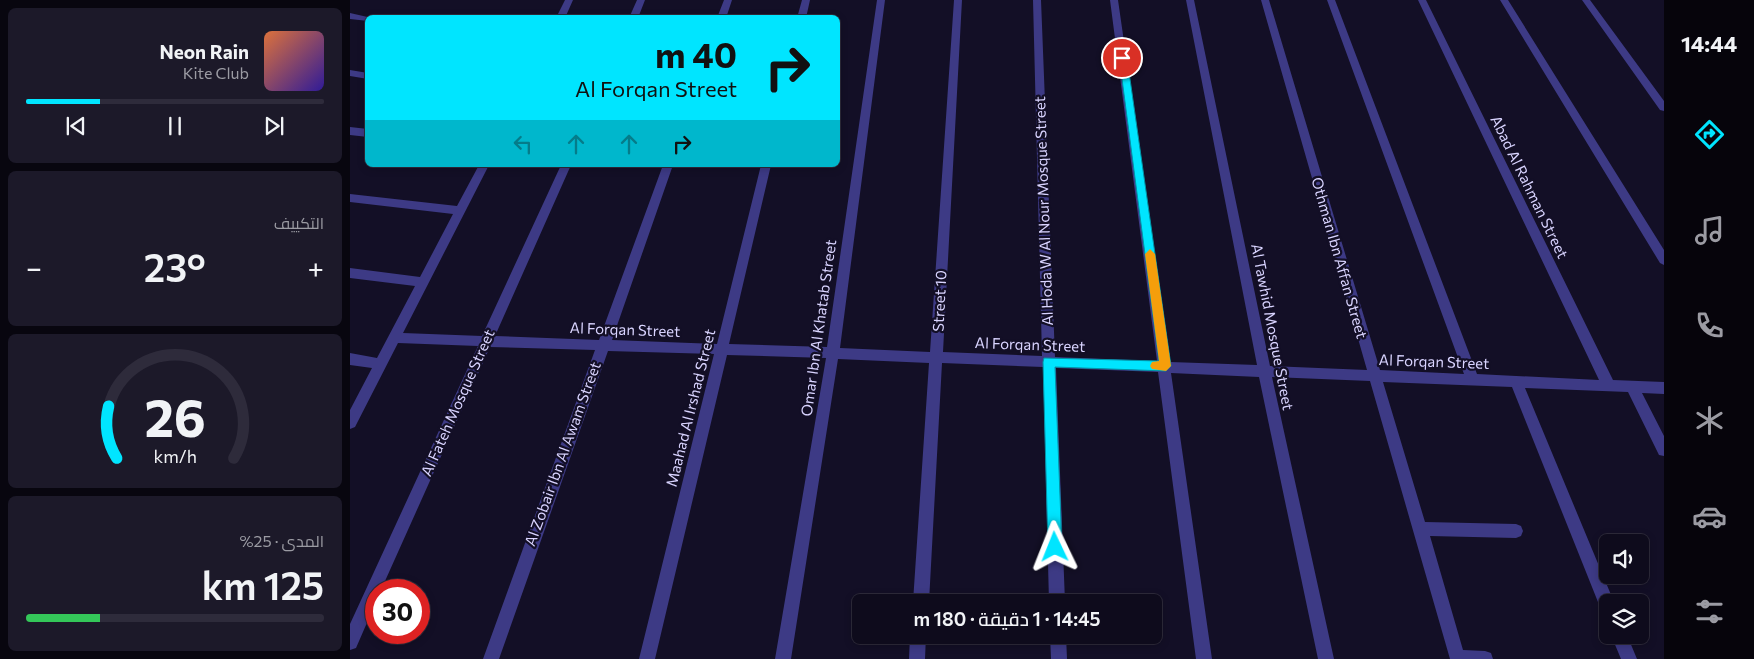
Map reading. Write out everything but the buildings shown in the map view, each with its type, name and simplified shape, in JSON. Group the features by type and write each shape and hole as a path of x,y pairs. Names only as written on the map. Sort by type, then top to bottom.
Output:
{"street":[{"path":"562,15 569,0"},
{"path":"634,15 641,0"},
{"path":"722,15 728,0"},
{"path":"803,15 806,0"},
{"name":"Omar Ibn Al Khatab Street","path":"784,659 833,353 881,0"},
{"name":"Street 10","path":"922,594 958,0"},
{"name":"Al Hoda W Al Nour Mosque Street","path":"1037,0 1057,594"},
{"path":"1114,0 1166,366 1204,659"},
{"name":"Al Tawhid Mosque Street","path":"1190,0 1264,370 1326,659"},
{"name":"Othman Ibn Affan Street","path":"1265,0 1373,376 1458,659"},
{"path":"1331,0 1474,380"},
{"name":"Abad Al Rahman Street","path":"1422,0 1609,386"},
{"path":"1504,0 1664,260"},
{"path":"1586,0 1664,108"},
{"path":"350,16 365,18"},
{"path":"350,73 365,76"},
{"path":"350,131 365,133"},
{"path":"350,423 483,167"},
{"name":"Al Fateh Mosque Street","path":"350,642 565,167"},
{"name":"Al Zobair Ibn Al Awam Street","path":"491,659 667,167"},
{"name":"Maahad Al Irshad Street","path":"647,659 766,167"},
{"path":"350,198 460,211"},
{"path":"350,273 423,282"},
{"name":"Al Forqan Street","path":"394,338 1166,366 1664,388"},
{"path":"350,359 381,364"},
{"path":"1516,382 1603,594"},
{"path":"1632,387 1664,450"},
{"path":"1419,529 1516,531"},
{"path":"917,659 918,644"},
{"path":"1058,644 1059,659"},
{"path":"1623,644 1629,659"},
{"path":"1458,659 1485,659"}],"slow traffic":[{"path":"1150,254 1166,366 1156,366"}],"route":[{"path":"1055,547 1049,362 1166,366 1122,58"}]}
